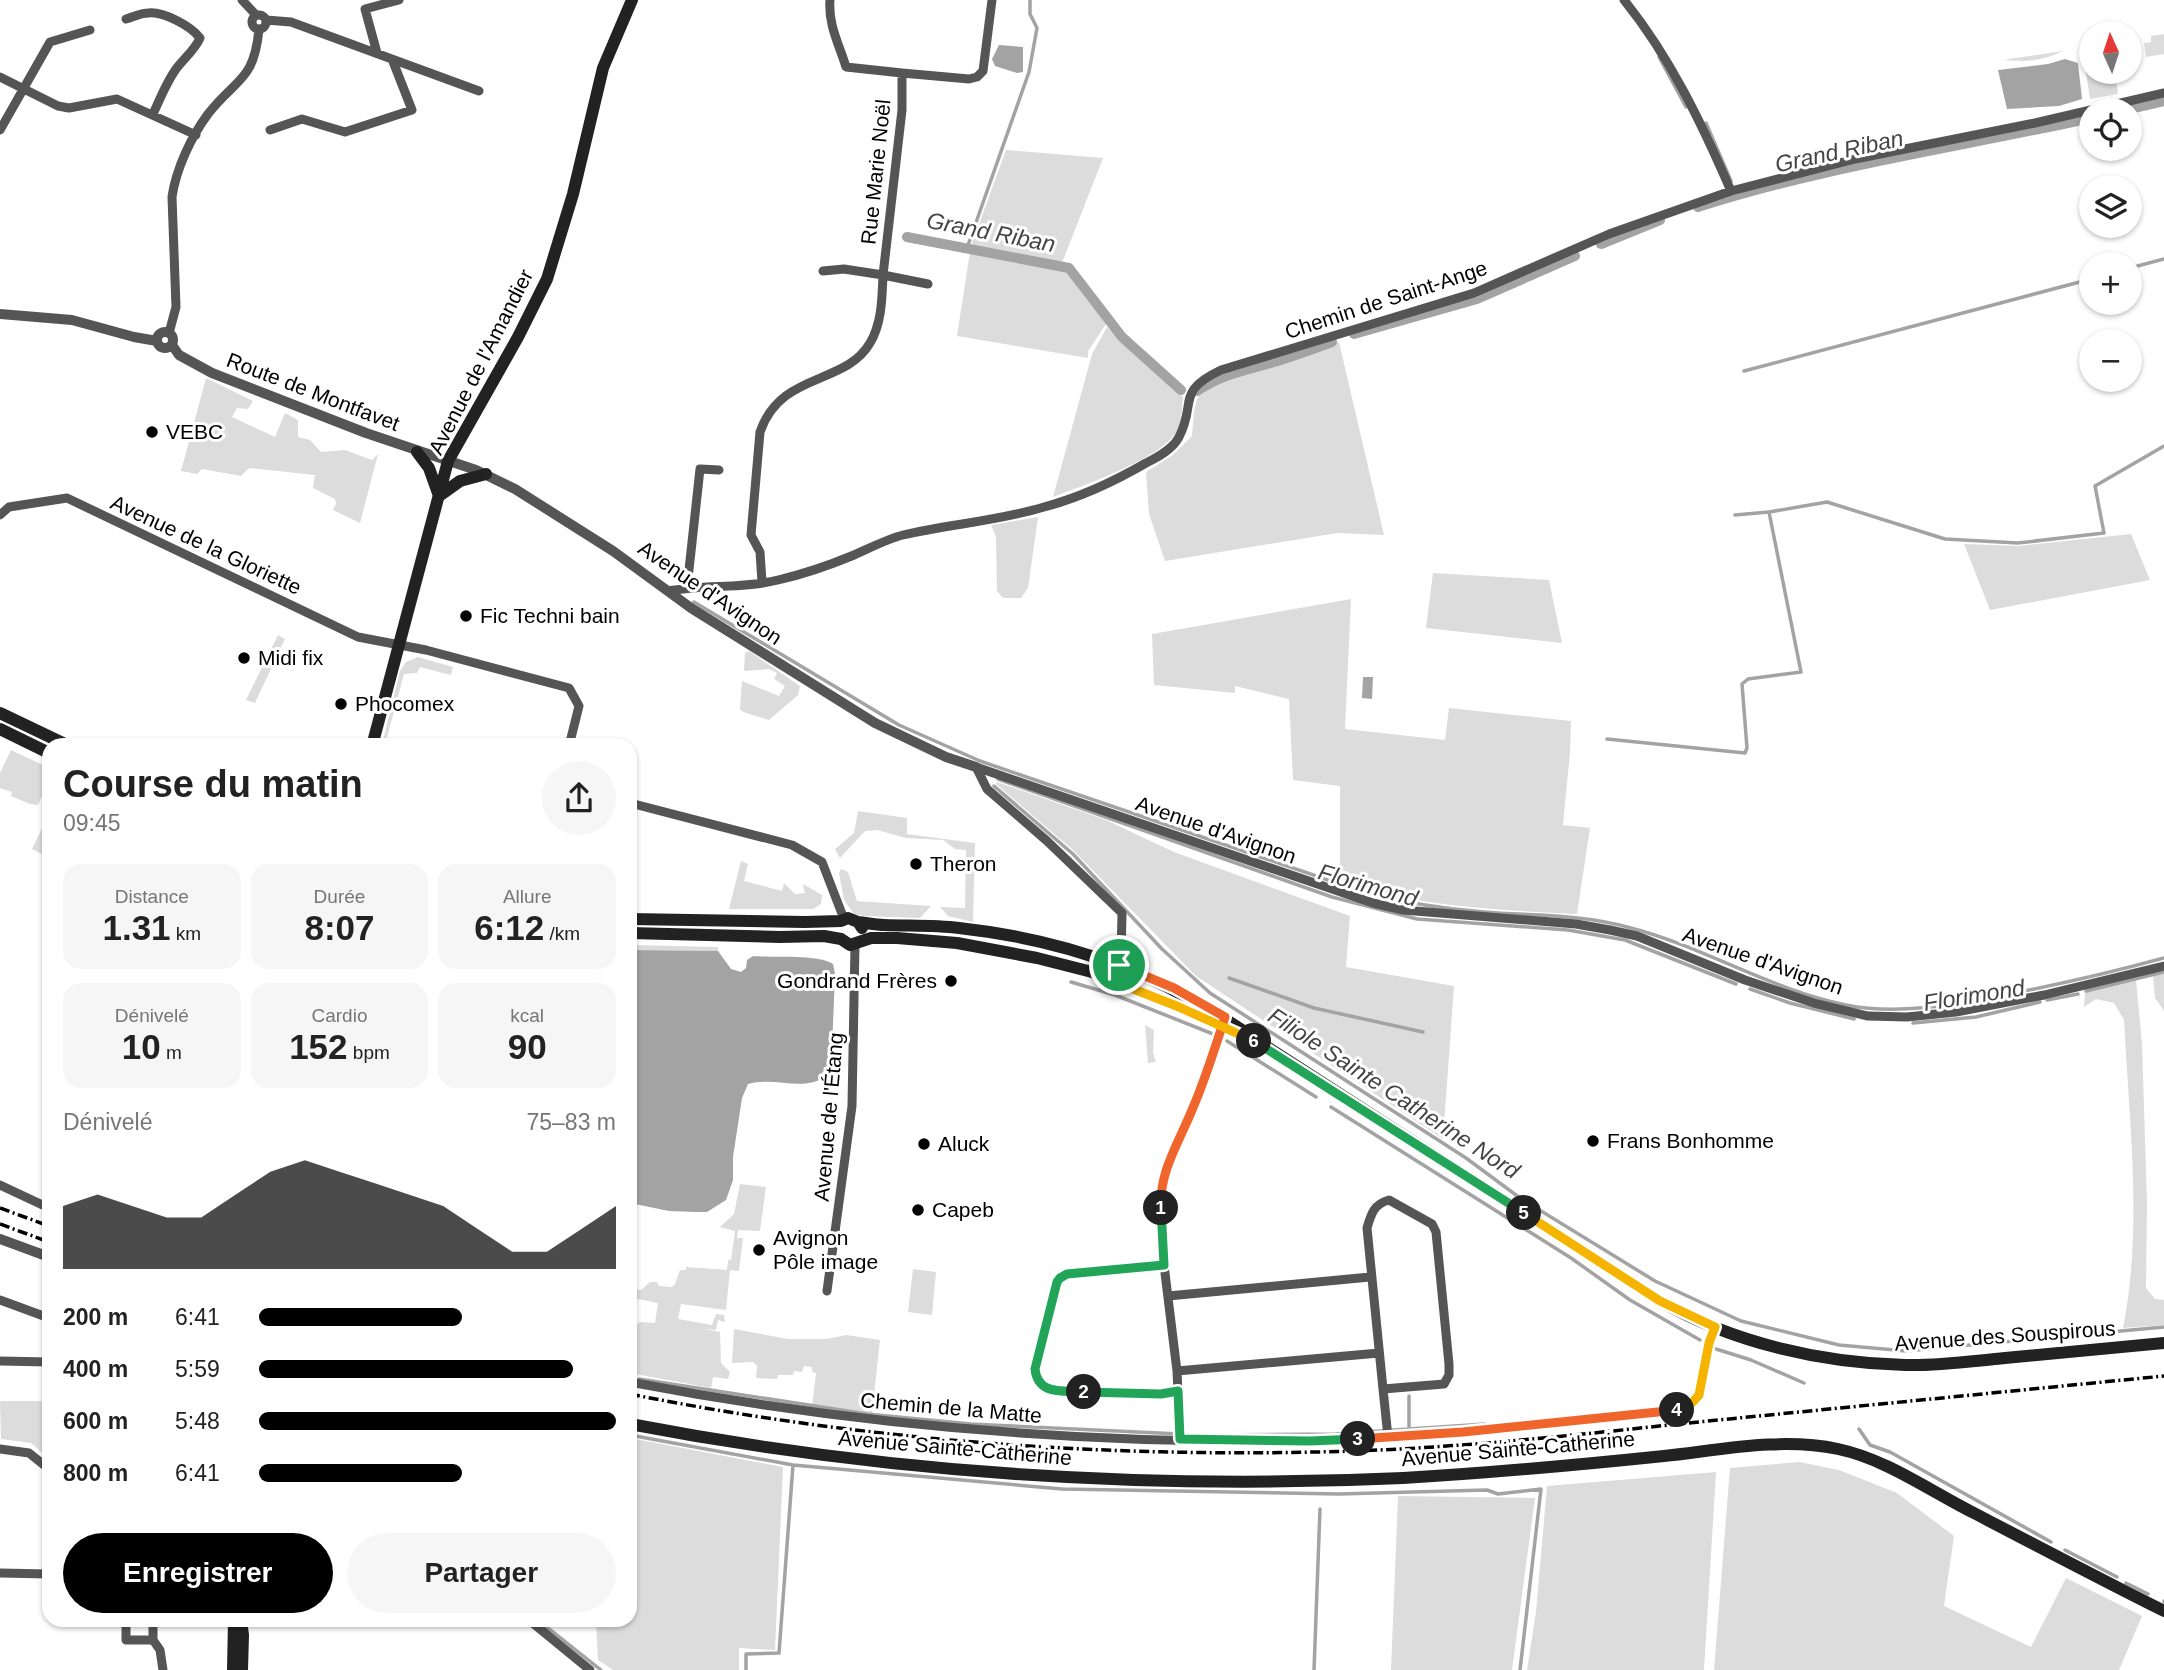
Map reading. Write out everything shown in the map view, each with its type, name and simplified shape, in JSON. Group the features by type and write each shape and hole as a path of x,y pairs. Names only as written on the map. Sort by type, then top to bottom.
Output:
{"main road":[{"name":"Avenue de l'Amandier","path":"374,738 449,461 547,279 573,194 603,68 632,0"},
{"path":"418,452 429,468 439,496 460,481 486,474"},
{"path":"0,713 52,738"},
{"path":"0,729 42,750"},
{"path":"637,919 852,919 858,922 863,932 859,942 847,943 824,936 637,933"},
{"path":"841,939 837,930 842,920"},
{"name":"Avenue des Souspirous","path":"858,922 998,933 1119,965 1174,988 1642,1290 1680,1313 1715,1327 1784,1349 1855,1361 1906,1365 1959,1363 2164,1343"},
{"name":"Avenue des Souspirous","path":"859,942 911,939 1000,950 1071,966 1223,1022"},
{"name":"Avenue Sainte-Catherine","path":"637,1425 793,1452 951,1470 1076,1478 1233,1483 1462,1475 1754,1447 1812,1446 1839,1450 1892,1470 2164,1611"},
{"path":"233,1670 234,1627"},
{"path":"242,1627 242,1670"}],"street":[{"path":"242,0 256,15 263,16 266,20 291,22 479,91"},
{"path":"376,53 365,9 399,0"},
{"name":"Rue Marie Noël","path":"830,0 830,23 842,49 846,67 970,79 983,71 992,0"},
{"path":"1624,0 1642,23 1699,118 1731,191"},
{"path":"126,19 150,12 195,31 200,38 171,76 153,114"},
{"path":"256,15 252,18 252,25 259,29"},
{"path":"259,29 265,25 266,20"},
{"path":"169,333 177,307 172,197 178,172 207,115 251,67 259,29"},
{"path":"0,130 50,42 90,30"},
{"path":"270,130 302,119 345,132 412,110 392,59"},
{"name":"Rue Marie Noël","path":"762,583 761,552 751,535 760,432 765,419 774,405 792,391 856,358 870,344 880,318 902,110 902,73"},
{"path":"0,77 58,106 69,108 117,99 196,135"},
{"name":"Chemin de Saint-Ange","path":"668,591 687,587 734,587 778,580 900,536 1045,507 1146,464 1171,448 1179,439 1188,397 1195,385 1221,370 1474,293 1609,234 1731,191 1855,159 2035,123 2164,93"},
{"name":"Rue Marie Noël","path":"823,271 844,269 883,275"},
{"path":"883,275 928,284"},
{"path":"0,314 72,320 157,341 163,348 172,345 173,337 169,333"},
{"path":"157,341 161,334 169,333"},
{"name":"Route de Montfavet","path":"172,345 179,355 212,373 418,452 449,461"},
{"name":"Avenue d'Avignon","path":"449,461 486,474 563,517 742,641 875,723 946,757 1373,903 1403,910 1565,923 1637,936 1745,980 1814,1003 1868,1016 1907,1017 1956,1012 2044,995 2164,966"},
{"path":"687,587 699,469 719,470"},
{"name":"Avenue de la Gloriette","path":"0,515 9,507 67,498 358,637 426,650 569,688 579,706 571,738"},
{"path":"976,767 987,789 1047,841 1122,913 1119,965 1113,981"},
{"path":"637,805 792,845 822,862 842,920"},
{"name":"Avenue de l'Étang","path":"827,1291 852,1100 859,942"},
{"path":"1180,1439 1177,1371 1164,1265 1161,1189 1168,1162 1191,1111 1223,1022"},
{"path":"0,1185 42,1205"},
{"path":"1383,1389 1444,1384 1449,1375 1436,1232 1432,1224 1389,1200 1379,1203 1371,1212 1367,1228 1370,1277 1388,1437"},
{"path":"0,1239 42,1254"},
{"path":"1164,1265 1067,1274 1060,1278 1035,1369 1038,1384 1048,1390 1161,1394 1178,1391"},
{"path":"1168,1296 1370,1277"},
{"path":"0,1300 42,1315"},
{"name":"Chemin de la Matte","path":"637,1383 743,1403 909,1424 1012,1433 1310,1441 1388,1437 1654,1414 1684,1409 1699,1395 1709,1343 1715,1327"},
{"path":"1177,1371 1379,1353"},
{"path":"0,1361 42,1362"},
{"path":"0,1449 29,1453 42,1463"},
{"path":"0,1573 42,1574"},
{"path":"126,1627 126,1640 153,1640"},
{"path":"153,1627 153,1640 160,1650 163,1670"},
{"path":"538,1627 590,1670"}],"shaded area":[{"path":"2164,34 2164,54 2146,57 2144,43 2151,42 2151,36"},
{"path":"999,45 1023,47 1023,72 1017,73 995,66 992,59"},
{"path":"2063,51 2034,60 2003,60"},
{"path":"2065,59 2078,63 2082,98 2059,106 2007,109 1998,70 2048,64"},
{"path":"2088,84 2117,84 2118,94 2090,98"},
{"path":"1006,150 1103,158 1062,263 971,246"},
{"path":"970,252 1066,272 1106,324 1088,351 1088,358 957,336"},
{"path":"1107,327 1183,397 1179,426 1170,440 1141,460 1053,497 1092,354"},
{"path":"1339,342 1384,535 1337,533 1165,561 1149,514 1146,472 1173,455 1192,436 1194,411 1200,394 1214,382 1229,375"},
{"path":"206,378 253,401 248,409 237,408 232,417 275,437 285,413 298,420 298,437 310,440 321,452 345,450 372,460 378,454 360,523 333,510 335,499 313,488 315,475 249,468 241,476 202,469 197,474 181,471"},
{"path":"1038,517 1028,588 1021,598 1003,598 997,591 996,537 991,525"},
{"path":"2131,534 2150,580 1990,610 1964,544 2018,546"},
{"path":"1433,573 1549,580 1562,643 1426,628"},
{"path":"1351,599 1345,729 1445,740 1449,708 1571,721 1563,825 1590,828 1577,914 1428,902 1340,883 1340,786 1293,780 1289,699 1235,686 1235,693 1154,685 1152,634"},
{"path":"278,635 285,639 255,703 246,700"},
{"path":"749,651 800,686 798,695 769,720 740,709 742,681 779,696 785,686 774,679 777,673 769,669 744,671 745,653"},
{"path":"418,657 453,667 451,675 420,667 417,673 404,674 387,738 384,738 400,671 406,662"},
{"path":"1363,677 1373,677 1372,699 1362,698"},
{"path":"11,750 42,765 42,796 38,805 11,796 12,792 0,788 0,773"},
{"path":"997,782 1106,820 1174,852 1350,916 1346,967 1454,986 1443,1139 1196,976 1073,850 996,784"},
{"path":"858,811 907,818 907,834 975,843 973,922 948,916 940,907 965,908 966,850 955,849 943,840 906,838 877,830 865,831 840,858 835,849 854,833"},
{"path":"42,828 42,854 32,849"},
{"path":"741,861 748,864 744,881 782,891 784,883 795,894 805,893 803,884 822,895 821,904 813,909 729,909"},
{"path":"841,869 848,872 857,901 931,906 920,918 854,914 844,900 839,873"},
{"path":"637,945 718,947 718,951 637,950"},
{"path":"637,950 718,951 731,969 741,972 746,968 747,960 753,956 817,959 833,964 835,974 831,1074 810,1083 748,1084 742,1098 733,1157 733,1180 726,1200 707,1212 669,1211 637,1204"},
{"path":"2164,973 2164,1011 2155,998 2153,976"},
{"path":"2136,980 2142,1044 2147,1203 2146,1288 2155,1299 2164,1300 2164,1325 2123,1328 2129,1290 2133,1213 2124,1020 2114,1003 2096,999 2084,1007 2085,992"},
{"path":"1145,1025 1154,1030 1153,1053 1156,1062 1148,1063"},
{"path":"740,1184 766,1187 760,1231 738,1230 737,1238 743,1238 739,1271 730,1270 726,1310 681,1304 678,1319 712,1325 716,1314 724,1315 725,1322 718,1320 716,1330 704,1329 720,1332 721,1363 730,1372 728,1379 713,1377 711,1388 637,1374 637,1324 640,1322 655,1323 658,1303 637,1299 637,1289 641,1290 650,1282 672,1287 680,1270 686,1270 686,1267 727,1270 735,1231 720,1227 734,1214"},
{"path":"913,1269 936,1272 932,1315 908,1312"},
{"path":"734,1329 788,1339 826,1339 846,1335 880,1340 872,1413 812,1407 816,1373 812,1372 812,1367 804,1366 802,1372 778,1375 777,1379 756,1378 757,1366 753,1362 732,1363"},
{"path":"0,1401 42,1401 42,1453 31,1443 1,1439"},
{"path":"637,1439 783,1467 775,1650 739,1648 739,1670 613,1670 598,1660 596,1627 637,1627"},
{"path":"1799,1462 1839,1470 1897,1493 1954,1536 1944,1606 2031,1647 2066,1578 2142,1616 2119,1670 1714,1670 1730,1468"},
{"path":"1716,1472 1704,1670 1527,1670 1536,1612 1547,1486"},
{"path":"1398,1496 1535,1498 1512,1670 1391,1670"}],"waterway":[{"path":"967,248 1029,72 1037,28 1030,14 1030,0"},
{"path":"1659,57 1686,107"},
{"name":"Grand Riban","path":"2142,106 2164,101"},
{"name":"Grand Riban","path":"1698,207 1844,168 2079,120"},
{"path":"1706,123 1731,181"},
{"name":"Grand Riban","path":"1601,244 1660,220"},
{"name":"Grand Riban","path":"907,237 1069,268 1122,337 1181,390"},
{"name":"Grand Riban","path":"1354,334 1477,299 1575,256"},
{"path":"2142,265 2164,259"},
{"path":"1744,371 2079,282"},
{"name":"Grand Riban","path":"1197,391 1225,376 1332,342"},
{"path":"1735,515 1827,502 1945,539 2018,543 2104,533 2095,486 2164,446"},
{"path":"1607,739 1745,753 1747,748 1742,684 1748,679 1801,672 1769,512"},
{"path":"694,602 899,725 980,761 1378,896 1453,909 1613,923 1685,946 1791,989 1866,1008 1907,1009 1969,1001 2067,982 2164,958"},
{"name":"Florimond","path":"998,779 1332,897 1417,919 1568,930 1625,940 1736,984"},
{"name":"Filiole Sainte Catherine Nord","path":"994,786 1073,854 1162,949 1210,993 1466,1158 1520,1198 1655,1281 1741,1321 1839,1345 1906,1351 2164,1327"},
{"name":"Florimond","path":"2086,991 2164,972"},
{"path":"1229,978 1314,1008 1423,1032"},
{"path":"1071,982 1115,995 1213,1034"},
{"name":"Florimond","path":"1750,989 1790,1003 1854,1019"},
{"name":"Florimond","path":"2047,1000 2078,994"},
{"name":"Florimond","path":"1913,1023 1976,1017 2040,1002"},
{"path":"1227,1041 1316,1097"},
{"path":"1331,1107 1571,1258 1630,1300 1700,1340"},
{"path":"1716,1349 1751,1360 1804,1383"},
{"path":"639,1379 867,1414 971,1424 1201,1435 1336,1434 1409,1429"},
{"path":"1409,1396 1409,1429 1485,1424"},
{"path":"1859,1429 1870,1445 1890,1452 2051,1542"},
{"path":"637,1436 793,1465 1062,1489 1339,1494 1487,1490 1498,1494 1541,1489 1520,1670"},
{"path":"746,1670 746,1654 779,1653 793,1465"},
{"path":"1314,1670 1320,1509"},
{"path":"2065,1550 2117,1577"},
{"path":"2126,1583 2148,1594"},
{"path":"547,1627 601,1670"}],"railway":[{"path":"0,1208 42,1223"},
{"path":"0,1224 42,1239"},
{"path":"637,1395 800,1423 971,1442 1143,1451 1316,1452 1497,1442 2164,1376"}],"place":[{"name":"VEBC","path":"152,432"},
{"name":"Fic Techni bain","path":"466,616"},
{"name":"Midi fix","path":"244,658"},
{"name":"Phocomex","path":"341,704"},
{"name":"Theron","path":"916,864"},
{"name":"Gondrand Frères","path":"951,981"},
{"name":"Frans Bonhomme","path":"1593,1141"},
{"name":"Aluck","path":"924,1144"},
{"name":"Capeb","path":"918,1210"},
{"name":"Avignon Pôle image","path":"759,1250"}],"route":[{"path":"1119,965 1113,981 1179,1007 1222,1027 1264,1045 1642,1290 1680,1313 1715,1327 1709,1343 1699,1395 1694,1402 1684,1409 1667,1412 1463,1432 1310,1441 1216,1440 1180,1439 1178,1391 1161,1394 1106,1393 1048,1390 1038,1384 1035,1369 1060,1278 1067,1274 1164,1265 1161,1189 1168,1162 1191,1111 1210,1061 1222,1027 1225,1017 1174,988 1119,965"}]}
